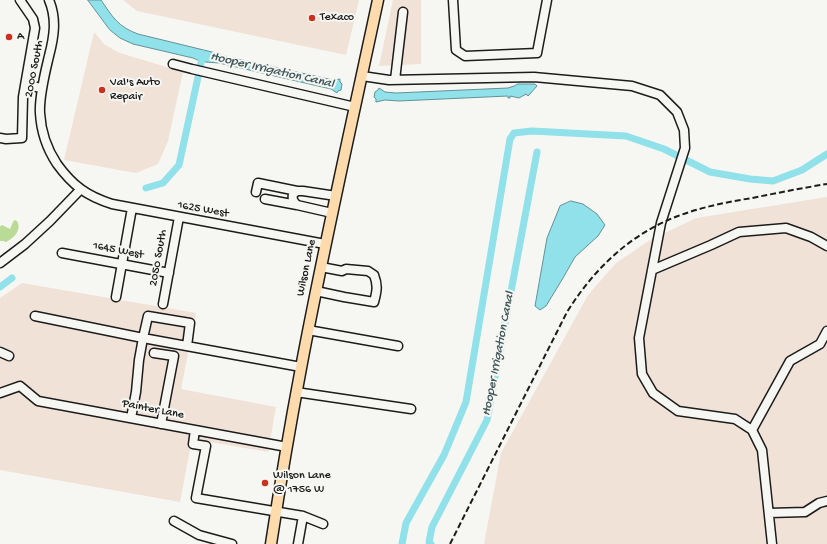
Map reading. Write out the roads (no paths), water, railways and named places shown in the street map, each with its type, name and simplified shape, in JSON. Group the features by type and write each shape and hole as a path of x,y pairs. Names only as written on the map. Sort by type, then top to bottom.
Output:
{"main road":[{"name":"Wilson Lane","path":"271,544 296,392 308,330 378,0"}],"street":[{"path":"0,138 22,138 23,97 35,28 33,19 20,0"},
{"name":"2000 South","path":"49,0 53,10 54,26 42,88 40,113 44,138 52,156 65,176 80,190"},
{"path":"453,0 456,50 465,56 537,53 547,0"},
{"path":"395,80 403,12"},
{"path":"173,64 355,107"},
{"path":"362,76 389,80 534,77 632,86 660,95 677,112 684,130 685,148 678,166 662,223 639,338 642,374 654,393 678,411 735,419 752,430 762,450 772,544"},
{"path":"25,85 42,88"},
{"path":"256,192 258,183 297,191 336,196"},
{"path":"0,262 25,244 80,190"},
{"name":"1625 West","path":"80,190 98,200 112,204 179,218 326,244"},
{"path":"297,191 293,194 292,198 293,202 297,205"},
{"path":"265,199 332,213"},
{"path":"116,297 132,208"},
{"name":"2050 South","path":"163,304 179,218"},
{"path":"652,270 712,246 739,232 786,228 811,237 827,246"},
{"name":"1645 West","path":"62,253 169,273"},
{"path":"316,291 374,302 376,294 377,283 374,275 368,272 346,269 342,271 321,267"},
{"path":"35,316 143,338 301,367"},
{"path":"131,418 136,392 139,360 148,316 190,323 187,346"},
{"path":"308,330 398,346"},
{"path":"752,430 790,361 820,344 827,331"},
{"path":"0,352 9,356"},
{"path":"154,353 174,356 161,424"},
{"name":"Painter Lane","path":"0,393 20,386 38,401 287,447"},
{"path":"296,392 411,409"},
{"path":"195,430 193,444 206,446 196,498 303,516 323,524"},
{"path":"769,513 805,512 819,503 827,501"},
{"path":"298,544 303,516"},
{"path":"174,521 199,535 232,544"}],"water":[{"path":"88,0 101,0 112,16 120,24 138,34 220,55 333,80 340,79 342,84 341,90 337,93 331,89 219,63 203,62 193,58 133,44 120,38 110,30"},
{"path":"518,84 535,84 537,86 528,96 526,94 519,98 510,96 510,98 508,98 508,96 399,101 385,100 376,102 374,97 375,92 379,88 385,92 396,93 508,88"},
{"path":"571,201 583,204 597,214 605,225 598,236 575,257 546,306 540,310 535,306 547,238 560,206"}],"waterway":[{"name":"Hooper Irrigation Canal","path":"146,188 163,183 179,165 203,54"},
{"path":"402,544 406,523 444,455 466,402 510,139 514,133 532,131 626,136 664,149 710,172 750,179 773,181 802,170 827,154"},
{"name":"Hooper Irrigation Canal","path":"431,544 429,542 432,527 487,420 537,152"},
{"name":"Hooper Irrigation Canal","path":"0,287 12,278"}],"railway":[{"path":"450,544 567,312 601,267 629,243 644,233 678,216 705,207 827,184"}],"place":[{"name":"Texaco","path":"312,18"},
{"name":"A","path":"9,37"},
{"name":"Val's Auto Repair","path":"102,90"},
{"name":"Wilson Lane @ 1756 W","path":"265,483"}]}
